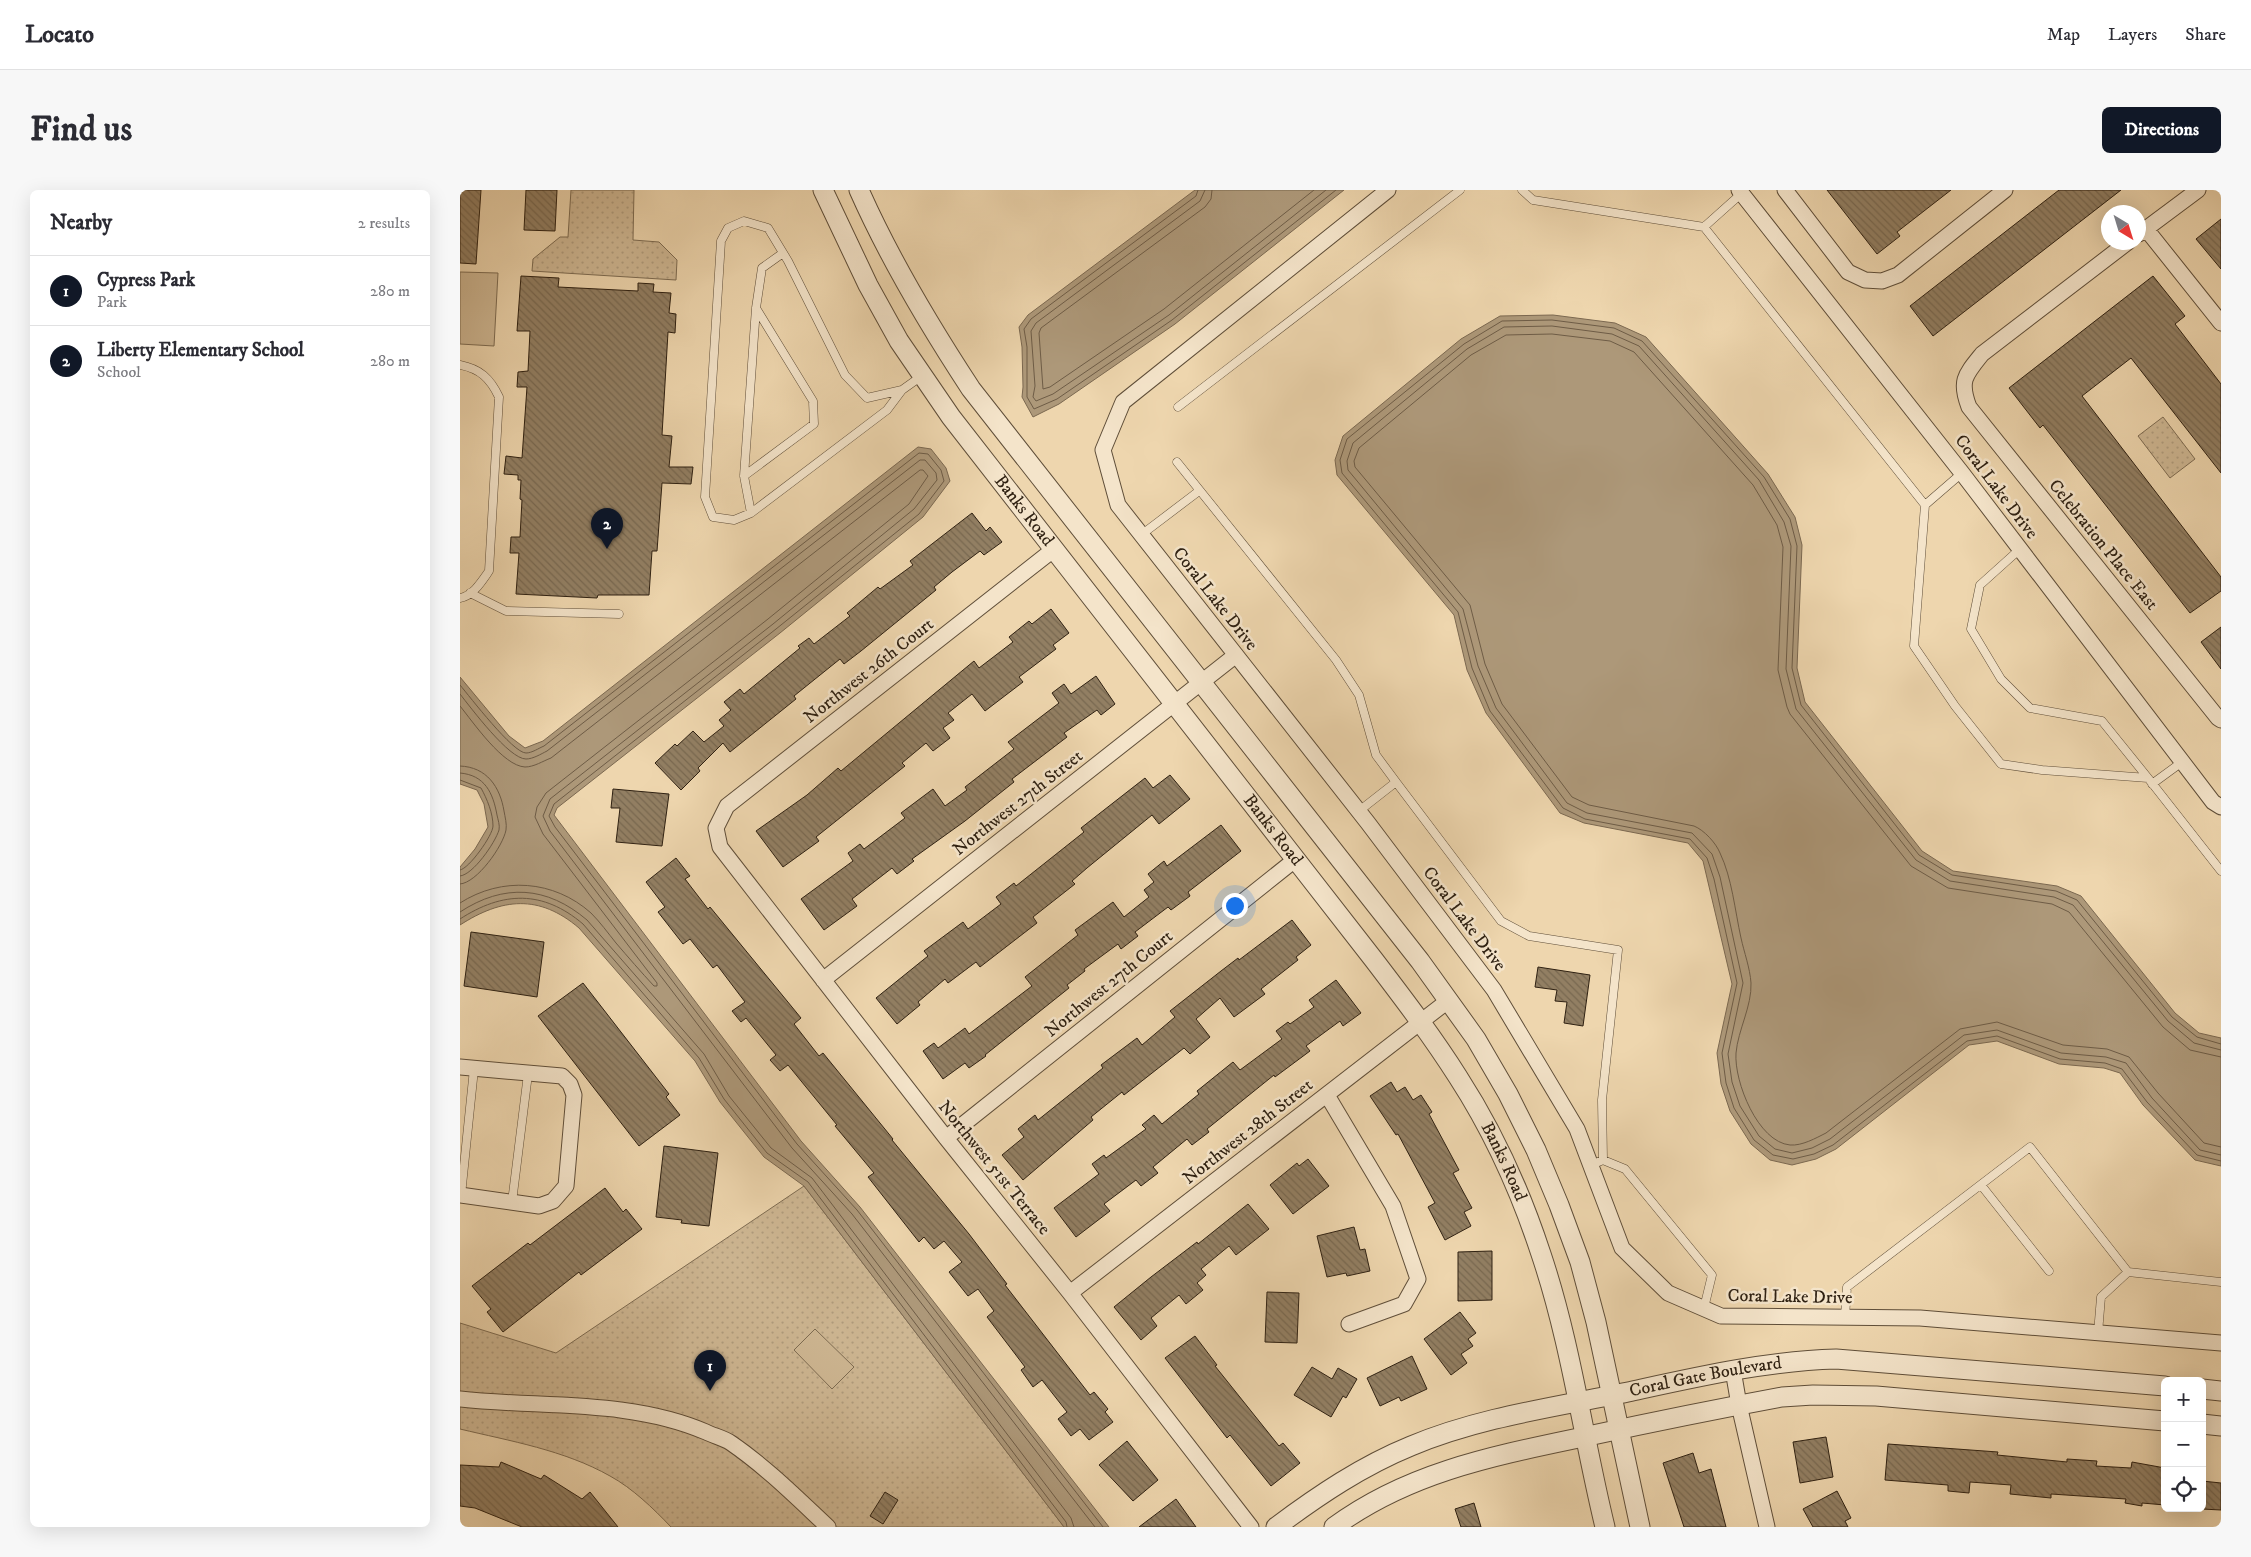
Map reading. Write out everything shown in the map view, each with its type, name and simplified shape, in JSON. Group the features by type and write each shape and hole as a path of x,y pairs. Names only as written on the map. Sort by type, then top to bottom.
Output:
{"street":[{"name":"Banks Road","path":"823,190 868,285 899,341 951,417 1421,1021 1459,1078 1491,1135 1519,1195 1541,1255 1559,1317 1605,1527"},
{"name":"Banks Road","path":"859,190 902,279 935,335 971,389 1420,961 1476,1039 1504,1086 1536,1150 1580,1262 1596,1322 1640,1527"},
{"name":"Coral Lake Drive","path":"1388,190 1123,402 1103,450 1118,505 1359,811 1494,990 1597,1162 1622,1248 1668,1293 1721,1316 1920,1318 2221,1343"},
{"path":"1785,190 1848,272 1865,280 1882,281 1898,274 2005,190"},
{"path":"2146,229 2198,190"},
{"name":"Coral Lake Drive","path":"1741,192 1962,473 2213,802 2221,807"},
{"path":"2146,237 2221,323"},
{"name":"Celebration Place East","path":"2118,250 1982,354 1968,371 1962,390 1969,408 2221,720"},
{"name":"Northwest 26th Court","path":"716,828 727,806 1053,550"},
{"name":"Northwest 27th Street","path":"823,980 1236,655"},
{"name":"Northwest 51st Terrace","path":"716,828 720,847 1251,1527"},
{"name":"Northwest 27th Court","path":"946,1138 1296,860"},
{"name":"Northwest 28th Street","path":"1070,1293 1449,1000"},
{"path":"460,1195 539,1206 553,1200 566,1186 574,1095 570,1084 562,1076 467,1068"},
{"path":"1327,1095 1393,1206 1418,1279 1404,1304 1349,1324"},
{"name":"Coral Gate Boulevard","path":"1276,1527 1323,1492 1354,1474 1413,1445 1474,1425 1733,1370 1805,1360 1836,1359 2161,1386"},
{"path":"1733,1370 1739,1405 1767,1527"},
{"path":"2206,1390 2221,1391"},
{"name":"Coral Gate Boulevard","path":"1334,1527 1366,1506 1394,1492 1452,1468 1483,1458 1782,1397 1813,1395 1876,1396 2161,1421"},
{"path":"460,1399 494,1403 608,1408 683,1422 730,1442 784,1486 828,1527"},
{"path":"2206,1424 2221,1426"}],"lane":[{"path":"1178,407 1460,190"},
{"path":"1522,190 1532,200 1704,227 1926,505 1914,646 1955,706 2001,764 2150,781 2182,762"},
{"path":"1704,227 1741,192"},
{"path":"902,390 867,398 845,375 783,253 768,228 744,221 728,228 722,240 705,497 713,517 734,520 751,513 887,410 902,390 923,375"},
{"path":"751,513 744,476 756,308 762,268 783,253"},
{"path":"744,476 814,424 814,401 756,308"},
{"path":"460,365 481,372 493,384 499,397 489,571 477,588 460,598"},
{"path":"1177,462 1336,660 1358,695 1376,755 1500,921 1529,936 1618,950 1597,1162 1625,1170 1712,1275 1704,1308"},
{"path":"1926,505 1962,473"},
{"path":"1141,535 1200,491"},
{"path":"2020,550 1980,584 1971,629 2001,679 2030,708 2102,721 2221,871"},
{"path":"470,593 506,611 619,614"},
{"path":"1359,811 1396,782"},
{"path":"460,1195 467,1068"},
{"path":"512,1202 528,1074"},
{"path":"1845,1317 1847,1287 2030,1147 2128,1272 2221,1282"},
{"path":"1981,1185 2049,1271"},
{"path":"2098,1333 2100,1297 2128,1272"}],"shaded area":[{"path":"571,190 634,190 633,240 659,242 677,260 676,280 532,271 533,259 560,237 568,237"},
{"path":"460,272 498,273 494,346 460,344"},
{"path":"2163,417 2195,459 2170,478 2138,436"},
{"path":"804,1186 1064,1527 671,1527 634,1492 592,1467 536,1447 460,1429 460,1323 556,1353"},
{"path":"815,1329 854,1367 832,1389 794,1350"}],"water":[{"path":"1195,190 1344,190 1175,324 1059,404 1033,417 1022,397 1022,347 1019,327 1028,315"},
{"path":"1553,315 1615,323 1646,337 1768,474 1795,517 1802,545 1797,668 1805,702 1922,851 1953,871 2057,886 2081,896 2175,1013 2199,1033 2221,1038 2221,1166 2195,1160 2143,1105 2120,1073 2104,1068 2059,1064 1997,1041 1969,1045 1836,1149 1816,1159 1792,1165 1770,1160 1751,1144 1730,1111 1721,1084 1717,1053 1732,984 1703,861 1688,843 1584,823 1560,813 1486,713 1467,670 1454,615 1337,475 1335,460 1343,436 1461,339 1500,316"},
{"path":"918,447 931,449 946,468 950,481 923,517 780,633 557,808 554,815 801,1141 860,1207 1109,1527 1064,1527 804,1186 764,1157 720,1102 695,1061 579,928 549,909 535,905 520,904 491,909 460,925 460,867 475,849 488,827 484,804 477,790 460,784 460,677 509,736 525,748 543,741"}],"building":[{"path":"460,190 481,190 476,264 460,263"},
{"path":"526,190 557,190 555,231 524,230"},
{"path":"1827,190 1951,190 1897,232 1900,236 1877,254"},
{"path":"2059,190 2121,190 1933,336 1910,306"},
{"path":"2221,219 2221,269 2196,239"},
{"path":"521,276 559,278 558,287 638,291 638,283 654,284 653,292 671,293 669,313 676,314 675,333 668,332 662,435 672,436 669,467 693,467 691,484 662,483 657,551 652,551 649,595 598,595 597,598 516,594 519,553 510,553 511,537 520,537 521,480 518,480 518,475 504,474 506,456 522,458 527,387 517,387 518,372 528,371 530,331 517,331"},
{"path":"2153,276 2185,316 2175,324 2221,384 2221,473 2131,358 2082,396 2221,577 2221,591 2190,613 2043,425 2040,428 2009,388"},
{"path":"972,513 986,531 990,527 1002,542 984,555 980,551 952,572 934,587 936,590 861,651 844,664 840,659 794,696 796,699 730,752 723,743 698,768 700,771 681,790 655,763 675,744 677,746 693,731 704,742 724,726 719,720 731,710 724,702 740,689 744,694 800,648 798,646 809,638 814,644 850,616 847,613 878,587 880,589 913,565 910,561"},
{"path":"1051,609 1069,633 1053,645 1056,649 1019,677 1023,682 985,711 972,694 948,713 954,720 943,728 950,738 933,751 926,743 902,763 905,766 816,837 819,841 783,867 756,831 807,795 838,768 841,771 974,661 979,668 1013,642 1009,637 1029,621 1032,624"},
{"path":"2221,627 2221,669 2201,642"},
{"path":"1096,676 1115,704 1101,715 1097,710 1064,733 1067,737 1012,779 1014,782 965,821 912,859 914,861 897,874 892,868 852,899 857,906 824,930 801,899 853,861 848,853 860,844 864,849 905,818 901,813 933,789 945,806 967,790 965,787 1014,749 1008,742 1059,703 1052,693 1064,684 1071,694"},
{"path":"1170,775 1190,799 1159,824 1152,815 1072,881 1075,884 1033,917 1037,923 980,967 976,962 948,983 945,979 918,1002 920,1005 897,1024 876,998 928,956 924,951 963,922 968,929 1001,904 996,897 1014,883 1016,886 1084,832 1081,828 1145,778 1153,788"},
{"path":"613,789 669,794 662,846 616,842 620,808 611,808"},
{"path":"1221,825 1241,851 1188,892 1190,896 1171,910 1168,907 1135,932 1138,936 1121,949 1118,944 1084,969 1085,971 1067,985 1069,988 986,1056 969,1068 965,1063 943,1079 923,1051 934,1043 938,1048 965,1028 969,1034 1032,986 1025,977 1078,935 1075,930 1113,902 1124,917 1149,897 1144,890 1154,882 1148,874 1164,861 1167,866"},
{"path":"676,858 690,876 685,879 708,909 710,907 801,1018 794,1024 819,1056 823,1053 969,1234 1007,1284 1005,1285 1090,1395 1094,1392 1108,1409 1105,1412 1113,1422 1089,1440 1080,1429 1071,1436 1058,1419 1067,1412 1042,1380 1033,1387 1021,1370 1025,1367 987,1317 994,1311 978,1289 968,1296 949,1272 962,1262 944,1241 934,1249 924,1237 919,1242 868,1177 874,1173 835,1126 837,1125 788,1065 780,1071 770,1060 776,1055 746,1018 741,1022 732,1011 745,1002 717,965 713,968 690,939 683,944 658,912 665,907 646,882"},
{"path":"1292,920 1311,945 1296,957 1298,960 1261,989 1265,994 1234,1017 1220,998 1196,1019 1210,1037 1190,1054 1184,1048 1124,1095 1122,1092 1091,1117 1093,1120 1023,1180 1002,1155 1024,1137 1018,1129 1035,1115 1038,1120 1103,1068 1101,1065 1137,1038 1142,1045 1175,1017 1170,1011 1238,958 1239,960"},
{"path":"471,932 544,942 537,997 464,986"},
{"path":"1538,967 1590,975 1583,1026 1564,1023 1567,1002 1555,1001 1557,990 1535,987"},
{"path":"1336,980 1361,1013 1343,1026 1340,1021 1306,1046 1310,1051 1275,1077 1274,1075 1207,1129 1209,1132 1192,1145 1187,1139 1153,1167 1158,1173 1141,1186 1136,1180 1104,1204 1110,1211 1076,1237 1054,1208 1099,1174 1092,1164 1104,1155 1106,1158 1146,1129 1142,1125 1154,1115 1162,1124 1199,1094 1197,1091 1233,1062 1240,1070 1282,1039 1276,1031 1288,1022 1290,1024 1314,1007 1309,1000"},
{"path":"583,983 669,1094 666,1097 680,1115 639,1146 538,1016"},
{"path":"1391,1082 1397,1092 1405,1087 1413,1100 1421,1095 1432,1112 1429,1114 1459,1170 1453,1173 1472,1208 1464,1212 1471,1226 1445,1240 1428,1207 1435,1203 1398,1134 1396,1135 1370,1096"},
{"path":"664,1146 718,1153 709,1226 681,1223 682,1220 656,1217"},
{"path":"1308,1159 1329,1186 1293,1214 1270,1185 1297,1163 1299,1166"},
{"path":"605,1188 623,1212 626,1209 642,1229 581,1275 579,1272 503,1332 487,1312 491,1309 472,1286"},
{"path":"1248,1204 1269,1229 1236,1255 1229,1246 1201,1269 1206,1275 1197,1283 1203,1290 1186,1304 1179,1295 1151,1318 1157,1326 1141,1340 1114,1307"},
{"path":"1354,1227 1360,1250 1365,1249 1370,1271 1347,1276 1346,1273 1327,1277 1317,1236"},
{"path":"1492,1251 1492,1300 1458,1301 1458,1252"},
{"path":"1267,1292 1299,1293 1297,1343 1265,1342"},
{"path":"1460,1312 1476,1333 1468,1339 1473,1346 1461,1354 1467,1363 1451,1375 1424,1339"},
{"path":"1195,1336 1217,1365 1215,1366 1279,1446 1283,1443 1300,1463 1271,1486 1230,1435 1227,1438 1165,1358"},
{"path":"1412,1356 1427,1389 1401,1401 1399,1397 1380,1406 1367,1378"},
{"path":"1312,1367 1332,1379 1338,1368 1357,1379 1346,1398 1343,1396 1331,1417 1294,1395"},
{"path":"1826,1437 1833,1477 1800,1483 1793,1442"},
{"path":"1127,1441 1158,1480 1133,1501 1099,1465"},
{"path":"1888,1444 1998,1452 1997,1455 2067,1462 2067,1459 2097,1461 2096,1466 2131,1468 2132,1462 2161,1467 2161,1505 2142,1503 2142,1506 2125,1503 2126,1499 2051,1494 2051,1498 2010,1494 2011,1485 1970,1482 1969,1493 1948,1491 1948,1485 1885,1480"},
{"path":"1693,1453 1699,1473 1711,1469 1726,1527 1684,1527 1663,1463"},
{"path":"501,1462 541,1479 544,1475 582,1499 590,1492 618,1527 522,1527 475,1508 460,1506 460,1465 499,1467"},
{"path":"2206,1481 2221,1483 2221,1510 2206,1509"},
{"path":"1837,1491 1851,1518 1845,1521 1848,1527 1813,1527 1803,1509"},
{"path":"885,1492 898,1500 883,1524 870,1516"},
{"path":"1176,1499 1196,1527 1139,1527"},
{"path":"1474,1503 1481,1527 1461,1527 1455,1509"}],"place":[{"name":"Liberty Elementary School","path":"607,549"},
{"name":"Cypress Park","path":"710,1391"}]}
